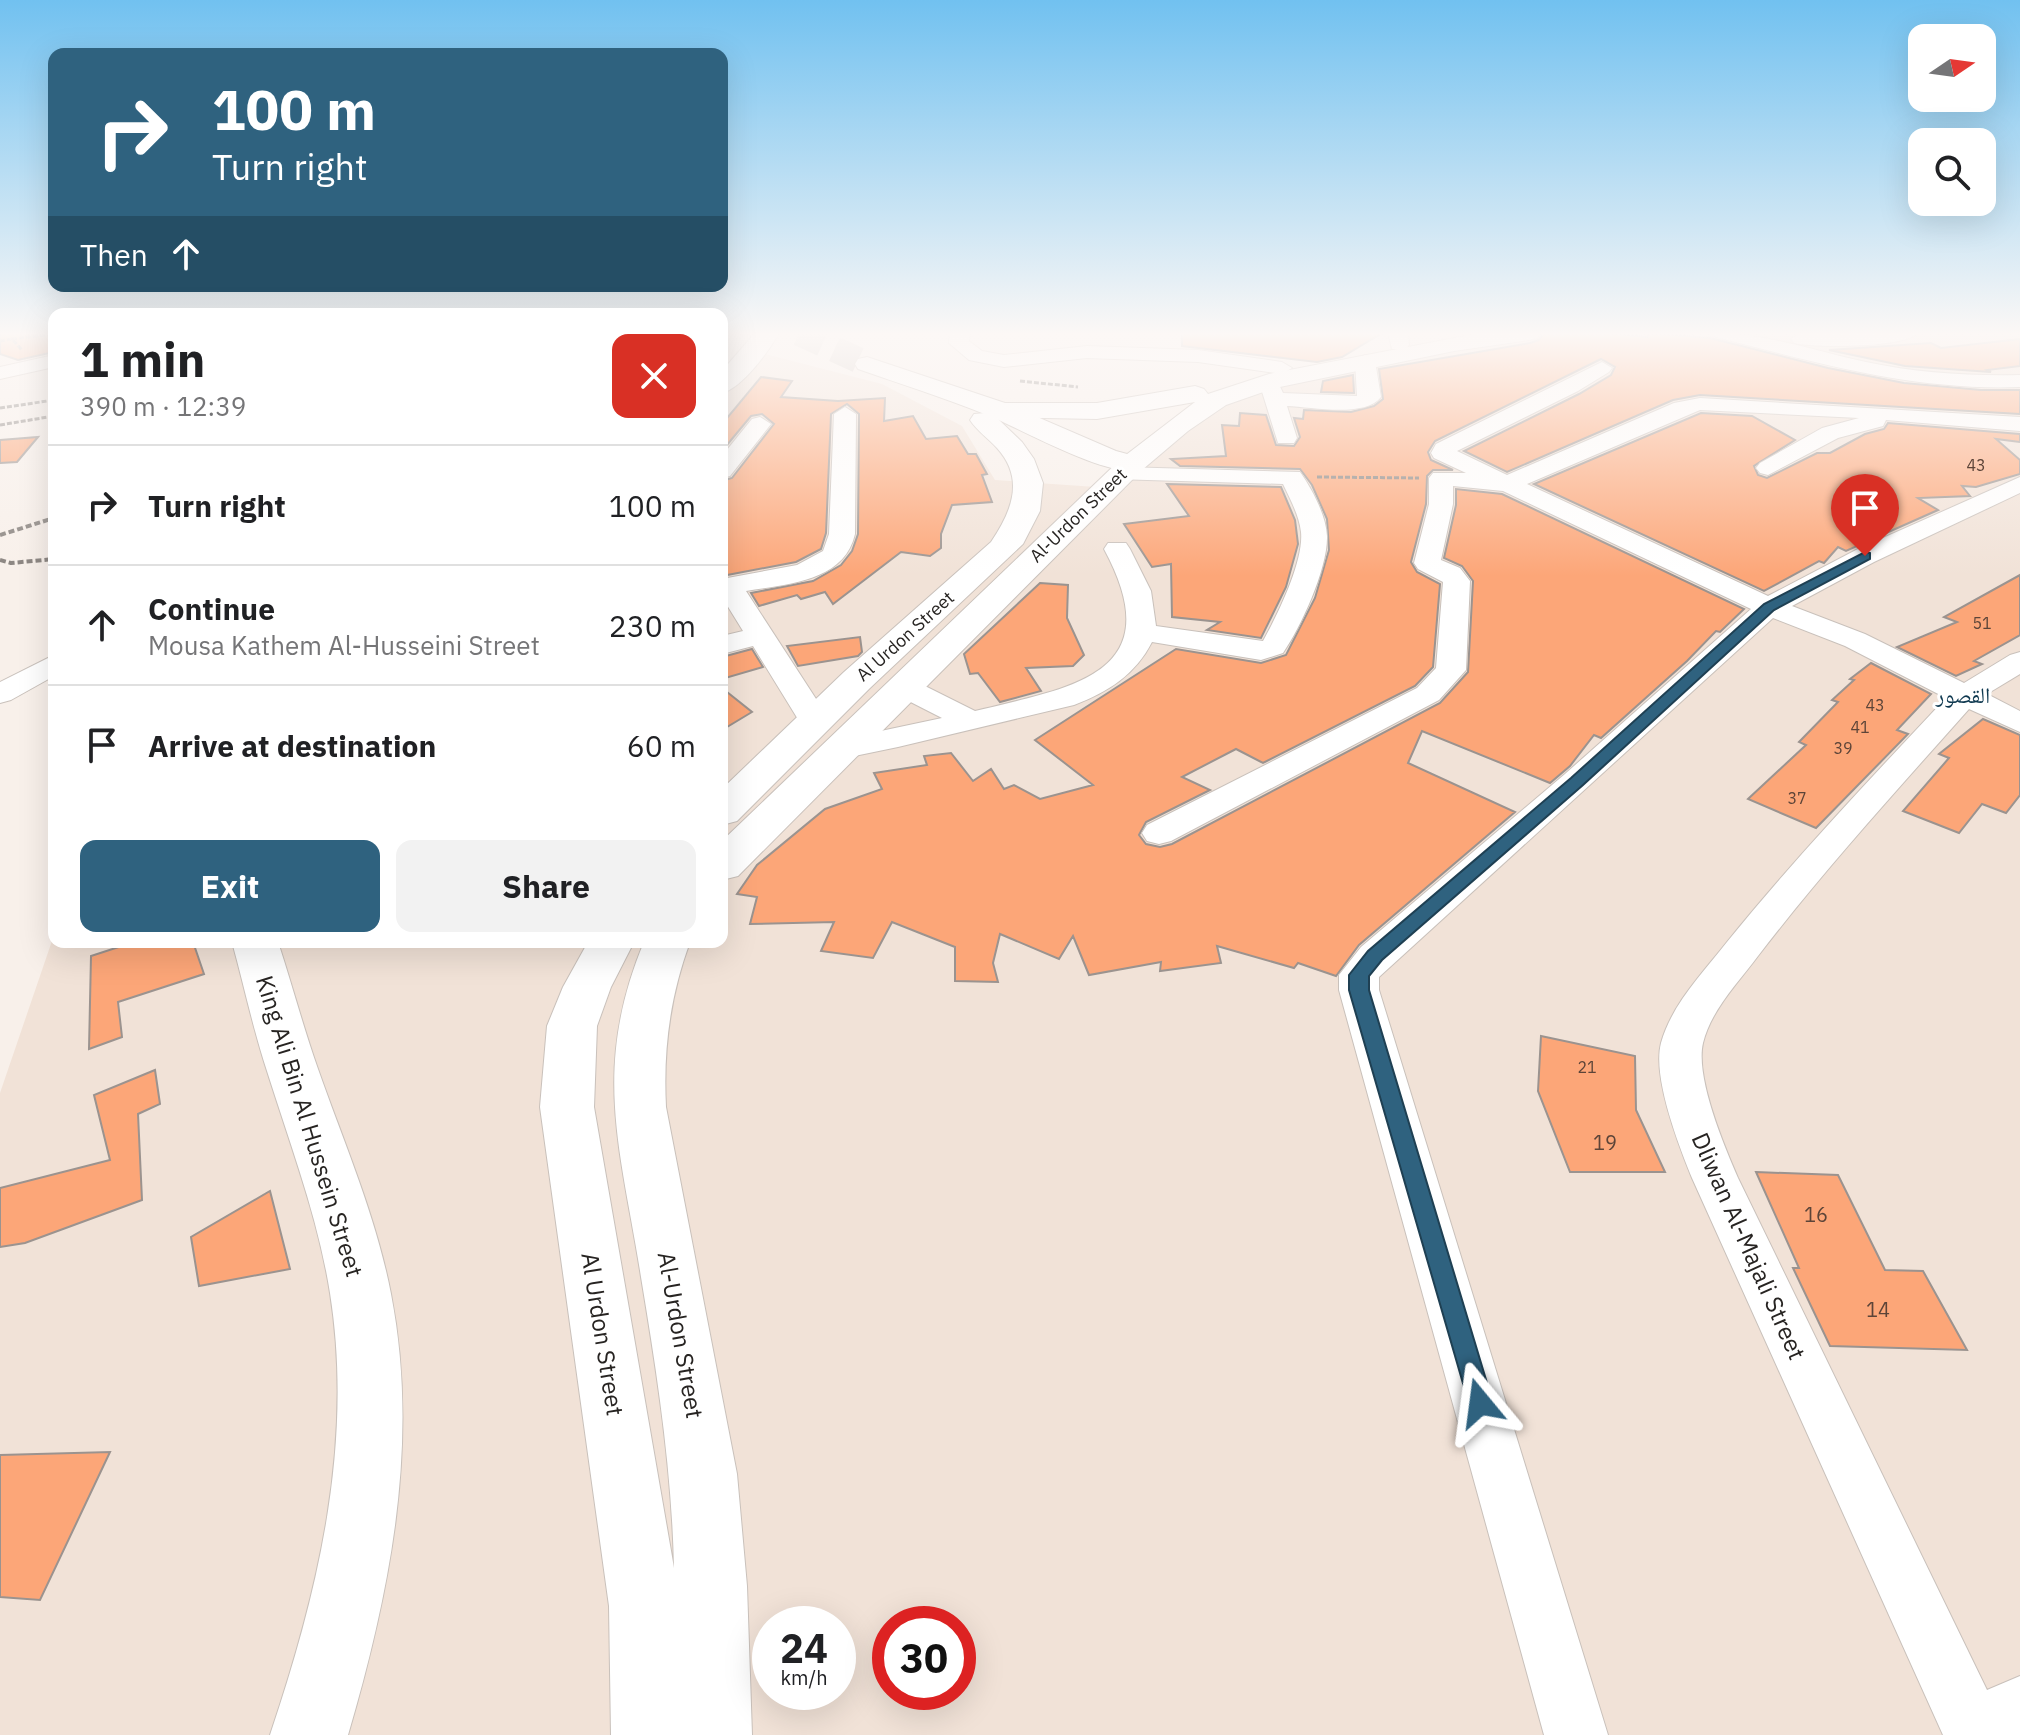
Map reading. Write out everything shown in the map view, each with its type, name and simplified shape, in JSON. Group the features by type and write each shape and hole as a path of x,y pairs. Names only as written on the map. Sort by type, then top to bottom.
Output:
{"main road":[{"path":"990,414 1114,465"},
{"path":"990,414 1028,474 1025,510 1002,549"},
{"name":"Al-Urdon Street","path":"728,860 902,686 1161,414"},
{"name":"Al-Urdon Street","path":"1114,465 1195,414"},
{"name":"Al Urdon Street","path":"728,806 857,680 1002,549 1114,465"},
{"name":"King Ali Bin Al Hussein Street","path":"257,948 291,1066 327,1165 360,1293 370,1362 372,1426 362,1522 349,1596 309,1735"},
{"name":"Al Urdon Street","path":"608,948 587,987 572,1026 567,1107 645,1606 650,1735"},
{"name":"Al-Urdon Street","path":"665,948 649,986 641,1025 638,1076 642,1134 656,1194 699,1440 707,1516 713,1735"}],"street":[{"path":"728,586 822,565 835,553 842,534 845,414"},
{"path":"1281,414 1286,438"},
{"path":"1159,833 1366,728 1441,684 1451,670 1458,597 1454,577 1427,563 1441,504 1441,452 1517,414"},
{"path":"1506,484 1671,414"},
{"path":"1890,414 2020,424"},
{"path":"1768,468 1830,433 1906,415"},
{"path":"728,464 760,424"},
{"path":"1114,465 1292,477 1309,514 1314,548 1273,647 1261,651 1141,632"},
{"path":"1443,466 1506,484 1769,607 1855,640 2020,723"},
{"path":"1576,1735 1357,982 1359,975 1375,956 1577,781 1769,607 1865,556 2020,484"},
{"path":"1985,499 2020,511"},
{"path":"840,749 1031,707 1086,689 1121,665 1135,649 1141,632 1139,597 1117,549"},
{"path":"728,591 815,722"},
{"path":"728,644 760,636"},
{"name":"Dliwan Al-Majali Street","path":"1989,1724 1715,1178 1697,1134 1685,1088 1681,1046 1694,1012 1793,885 1965,695 2020,661"},
{"path":"0,694 48,667"},
{"path":"902,686 971,721"}],"path":[{"path":"0,425 48,417"},
{"path":"1292,477 1443,466"},
{"path":"0,535 48,520"},
{"path":"0,560 11,563 48,560"}],"shaded area":[{"path":"728,414 939,414 962,426 995,480 1125,489 1191,414 2020,414 2020,1735 0,1735 0,1093 50,948 728,948"}],"building":[{"path":"730,414 831,414 826,533 821,549 796,562 728,575 728,479 774,424 762,414 751,416 728,444"},
{"path":"859,414 884,414 884,421 913,416 926,439 957,436 968,454 976,454 987,474 982,475 992,502 952,505 941,534 941,548 930,556 901,552 833,604 825,592 801,599 797,595 759,606 751,593 813,581 841,565 852,551 858,534"},
{"path":"1240,414 1266,415 1276,445 1294,446 1300,437 1294,418 1303,419 1304,414 1490,414 1435,441 1428,452 1431,460 1453,470 1433,470 1427,476 1426,504 1411,562 1417,572 1440,584 1433,667 1415,686 1263,763 1236,749 1182,777 1210,790 1146,822 1139,835 1146,844 1160,847 1172,844 1440,703 1468,672 1473,581 1462,566 1444,558 1456,505 1456,489 1502,494 1744,609 1720,632 1716,631 1601,738 1594,735 1570,766 1550,783 1422,731 1408,763 1515,812 1359,945 1336,976 1298,963 1294,968 1217,946 1221,963 1160,971 1161,962 1089,975 1073,936 1059,959 1000,934 993,963 998,982 955,981 955,947 892,922 873,958 821,951 834,922 750,924 757,897 737,894 757,865 825,809 882,789 874,773 927,765 924,756 951,753 973,781 991,769 1004,789 1014,785 1040,799 1093,785 1035,740 1176,649 1261,663 1286,655 1315,598 1329,550 1327,519 1312,485 1300,469 1180,466 1171,459 1226,456 1222,425 1239,426"},
{"path":"1539,414 1641,414 1507,472 1464,451"},
{"path":"1699,414 1752,416 1795,440 1754,466 1758,475 1767,478 1817,453 1830,453 1865,434 1884,429 1888,423 2020,434 2020,442 1996,439 2020,460 2020,474 1976,487 1962,486 1970,496 1918,498 1938,510 1846,551 1838,547 1824,563 1819,561 1764,591 1534,484"},
{"path":"38,437 17,462 0,463 0,440"},
{"path":"1167,484 1281,487 1295,520 1298,544 1286,587 1261,638 1207,630 1220,622 1172,617 1171,564 1152,567 1124,524 1189,516"},
{"path":"2020,575 2020,635 1974,661 1982,664 1956,676 1897,647 1957,622 1944,617"},
{"path":"1040,583 1068,585 1067,618 1084,655 1073,666 1026,668 1041,691 1000,702 978,673 970,674 964,654"},
{"path":"860,637 862,652 858,656 798,666 787,646"},
{"path":"752,649 763,667 728,677 728,655"},
{"path":"1871,663 1931,694 1897,730 1908,734 1816,828 1748,799 1806,745 1799,742 1838,702 1832,700 1854,680 1850,679"},
{"path":"728,693 752,712 728,726"},
{"path":"1983,719 2020,735 2020,795 2006,813 1982,804 1959,833 1903,811 1949,758 1939,754"},
{"path":"116,948 195,948 204,974 118,1002 122,1037 89,1049 91,956"},
{"path":"1541,1036 1635,1056 1636,1110 1665,1172 1570,1172 1538,1091"},
{"path":"155,1070 160,1104 138,1114 142,1200 25,1243 0,1247 0,1188 110,1160 94,1095"},
{"path":"1756,1172 1838,1175 1885,1270 1923,1271 1967,1350 1830,1346 1793,1268 1799,1268"},
{"path":"270,1191 290,1269 199,1286 191,1237"},
{"path":"110,1452 40,1600 0,1597 0,1455"}],"district":[{"name":"القصور","path":"1963,694"}],"route":[{"path":"1480,1403 1359,990 1359,975 1375,956 1577,781 1769,607 1865,556"}]}
